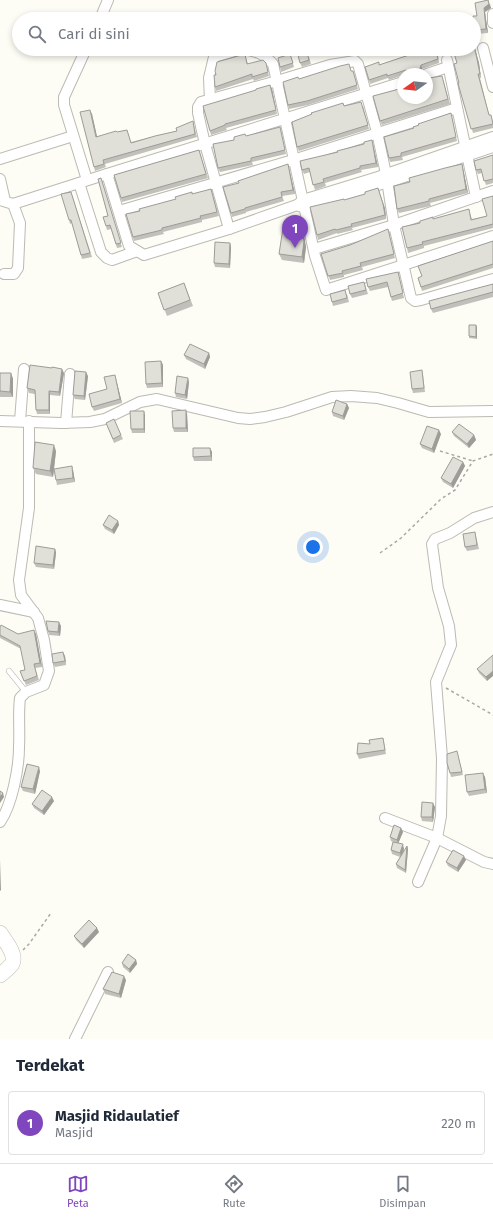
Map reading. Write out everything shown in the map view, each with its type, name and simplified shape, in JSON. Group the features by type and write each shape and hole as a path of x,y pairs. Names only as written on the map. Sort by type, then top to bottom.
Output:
{"street":[{"path":"103,12 108,0"},
{"path":"493,14 493,23"},
{"path":"483,48 493,87"},
{"path":"83,56 64,97 64,105 101,252 103,256 112,260 136,251"},
{"path":"210,100 209,78 214,58 220,56"},
{"path":"264,56 273,64 294,160 301,204 326,290 493,236"},
{"path":"230,229 205,144 198,113 198,107 201,102 330,65 355,61 358,64 377,132 387,178 394,225 411,298 415,301 493,279"},
{"path":"433,71 447,63 476,197"},
{"path":"6,202 83,182 397,84"},
{"path":"119,211 294,160 377,132 457,108"},
{"path":"0,159 73,136"},
{"path":"107,174 129,246 144,255 387,178 467,150 493,137"},
{"path":"467,150 493,147"},
{"path":"0,179 6,202 20,223 18,268 14,274 4,274"},
{"path":"314,249 394,225 493,191"},
{"path":"0,822 10,800 14,786 19,750 20,698 26,692 44,686 49,671 47,652 40,625 34,612 21,595 19,580 29,508 24,369"},
{"path":"66,423 70,374"},
{"path":"0,421 66,423 90,422 105,419 140,402 157,399 238,418 250,419 286,412 332,397 351,396 377,398 429,412 493,412"},
{"path":"418,882 437,838 441,816 442,758 436,682 451,646 448,626 438,588 432,544 435,539 474,518 493,512"},
{"path":"0,604 34,612"},
{"path":"385,818 437,838 484,862 493,864"},
{"path":"0,932 12,954 12,964 0,975"},
{"path":"75,1039 108,972"}],"lane":[{"path":"9,671 26,692"}],"path":[{"path":"440,451 473,461 493,454"},
{"path":"380,553 401,538 441,499 455,490 473,461"},
{"path":"436,682 493,715"},
{"path":"12,954 22,952 51,913"}],"building":[{"path":"488,0 489,4 484,8 486,29 481,29 481,12 476,12 475,3"},
{"path":"238,56 245,56 247,64 263,60 266,63 268,72 252,77 252,74 215,87 214,75 216,75 215,71 217,62"},
{"path":"291,56 293,63 280,67 278,58"},
{"path":"298,56 308,56 309,60 300,63"},
{"path":"406,56 437,56 438,59 421,65 420,68 397,68 397,73 387,76 387,74 369,80 365,67 379,62 379,65"},
{"path":"455,56 476,56 480,74 478,74 489,115 491,115 493,124 471,129 458,83 454,64 457,63"},
{"path":"349,64 351,71 353,71 357,85 307,101 288,105 283,82 298,77 299,79"},
{"path":"442,76 448,99 433,104 433,77"},
{"path":"270,85 276,110 225,124 210,131 203,106"},
{"path":"397,90 397,104 433,104 380,121 373,96"},
{"path":"361,102 368,125 297,147 292,122 312,114 311,113 343,103 344,106"},
{"path":"90,110 96,137 116,131 127,130 131,143 177,131 176,128 193,121 195,134 103,160 104,164 94,167 80,112"},
{"path":"451,113 456,137 401,153 401,156 389,158 384,137 414,128 413,127 419,125 418,124"},
{"path":"280,127 285,150 251,158 251,161 218,168 213,144 234,140 234,137 245,134 246,136"},
{"path":"372,140 376,163 360,166 360,168 323,179 324,182 313,185 309,168 302,170 300,161 338,152 337,151 364,144 364,142"},
{"path":"199,150 206,174 121,198 114,175"},
{"path":"493,155 493,179 484,181 481,169 476,170 474,161"},
{"path":"288,164 293,190 281,192 282,197 231,213 223,187 239,183 238,181"},
{"path":"462,164 466,189 429,199 429,201 397,209 394,186 410,182 409,178"},
{"path":"101,178 121,243 116,244 110,225 106,226 103,217 108,216 98,179"},
{"path":"378,188 385,215 351,224 352,226 335,229 317,235 310,207 344,200 365,194 365,192"},
{"path":"211,189 217,212 200,216 201,218 162,228 162,230 133,237 126,214 176,199 175,197 192,192 192,194"},
{"path":"71,192 90,253 81,255 71,220 69,220 61,194"},
{"path":"493,196 493,224 422,242 423,244 407,248 402,227 420,223 420,221 433,217 433,219 469,209 471,220 487,216 482,199"},
{"path":"283,228 302,230 304,241 302,257 279,254"},
{"path":"388,229 394,254 360,263 361,266 342,271 343,273 328,276 321,254 350,245"},
{"path":"493,241 493,264 421,287 418,278 422,276 418,266"},
{"path":"215,242 230,243 229,264 214,263"},
{"path":"398,272 403,293 391,297 387,282 368,287 366,279"},
{"path":"364,282 366,290 350,294 348,286"},
{"path":"184,283 190,300 164,310 158,293"},
{"path":"493,284 493,292 431,309 429,301"},
{"path":"345,290 347,298 332,302 330,294"},
{"path":"469,325 476,325 476,337 469,336"},
{"path":"190,344 209,353 204,364 184,355"},
{"path":"161,361 162,383 146,384 145,362"},
{"path":"30,365 62,369 59,392 49,391 49,410 36,410 35,390 27,388"},
{"path":"422,370 424,388 412,389 410,372"},
{"path":"75,371 86,372 84,396 73,395"},
{"path":"0,373 11,373 10,392 0,391"},
{"path":"115,375 120,399 92,407 89,394 107,389 104,377"},
{"path":"177,376 188,378 185,395 175,393"},
{"path":"336,400 347,404 343,416 332,412"},
{"path":"186,410 186,428 173,428 172,411"},
{"path":"130,411 144,411 144,429 131,429"},
{"path":"114,419 121,435 113,439 106,423"},
{"path":"459,424 474,435 467,444 452,432"},
{"path":"427,426 439,430 432,449 420,444"},
{"path":"35,442 54,445 50,471 33,468"},
{"path":"193,448 210,448 211,456 193,457"},
{"path":"453,457 463,462 451,484 441,478"},
{"path":"72,466 73,478 56,480 54,469"},
{"path":"109,515 118,521 112,530 103,525"},
{"path":"475,532 477,545 465,547 463,534"},
{"path":"36,546 55,549 53,565 34,563"},
{"path":"46,621 59,622 58,632 48,631"},
{"path":"1,625 18,634 34,630 40,663 34,664 37,676 24,681 20,671 25,670 20,646 0,635"},
{"path":"63,652 65,661 53,663 52,654"},
{"path":"493,655 493,671 486,677 477,669"},
{"path":"383,738 385,750 357,754 358,743 370,744 369,740"},
{"path":"457,751 462,772 450,773 447,763 447,754"},
{"path":"27,764 39,767 33,789 21,787"},
{"path":"483,773 485,789 467,792 465,775"},
{"path":"42,790 52,797 42,811 32,804"},
{"path":"422,802 433,803 432,817 421,817"},
{"path":"394,825 401,828 397,840 390,837"},
{"path":"393,842 403,844 400,853 391,850"},
{"path":"407,846 405,870 396,864"},
{"path":"453,850 464,856 457,868 446,862"},
{"path":"89,920 97,928 82,944 74,936"},
{"path":"128,954 136,960 129,969 122,963"},
{"path":"112,972 124,976 119,994 103,989"}],"place":[{"name":"Masjid Ridaulatief","path":"295,248"}]}
